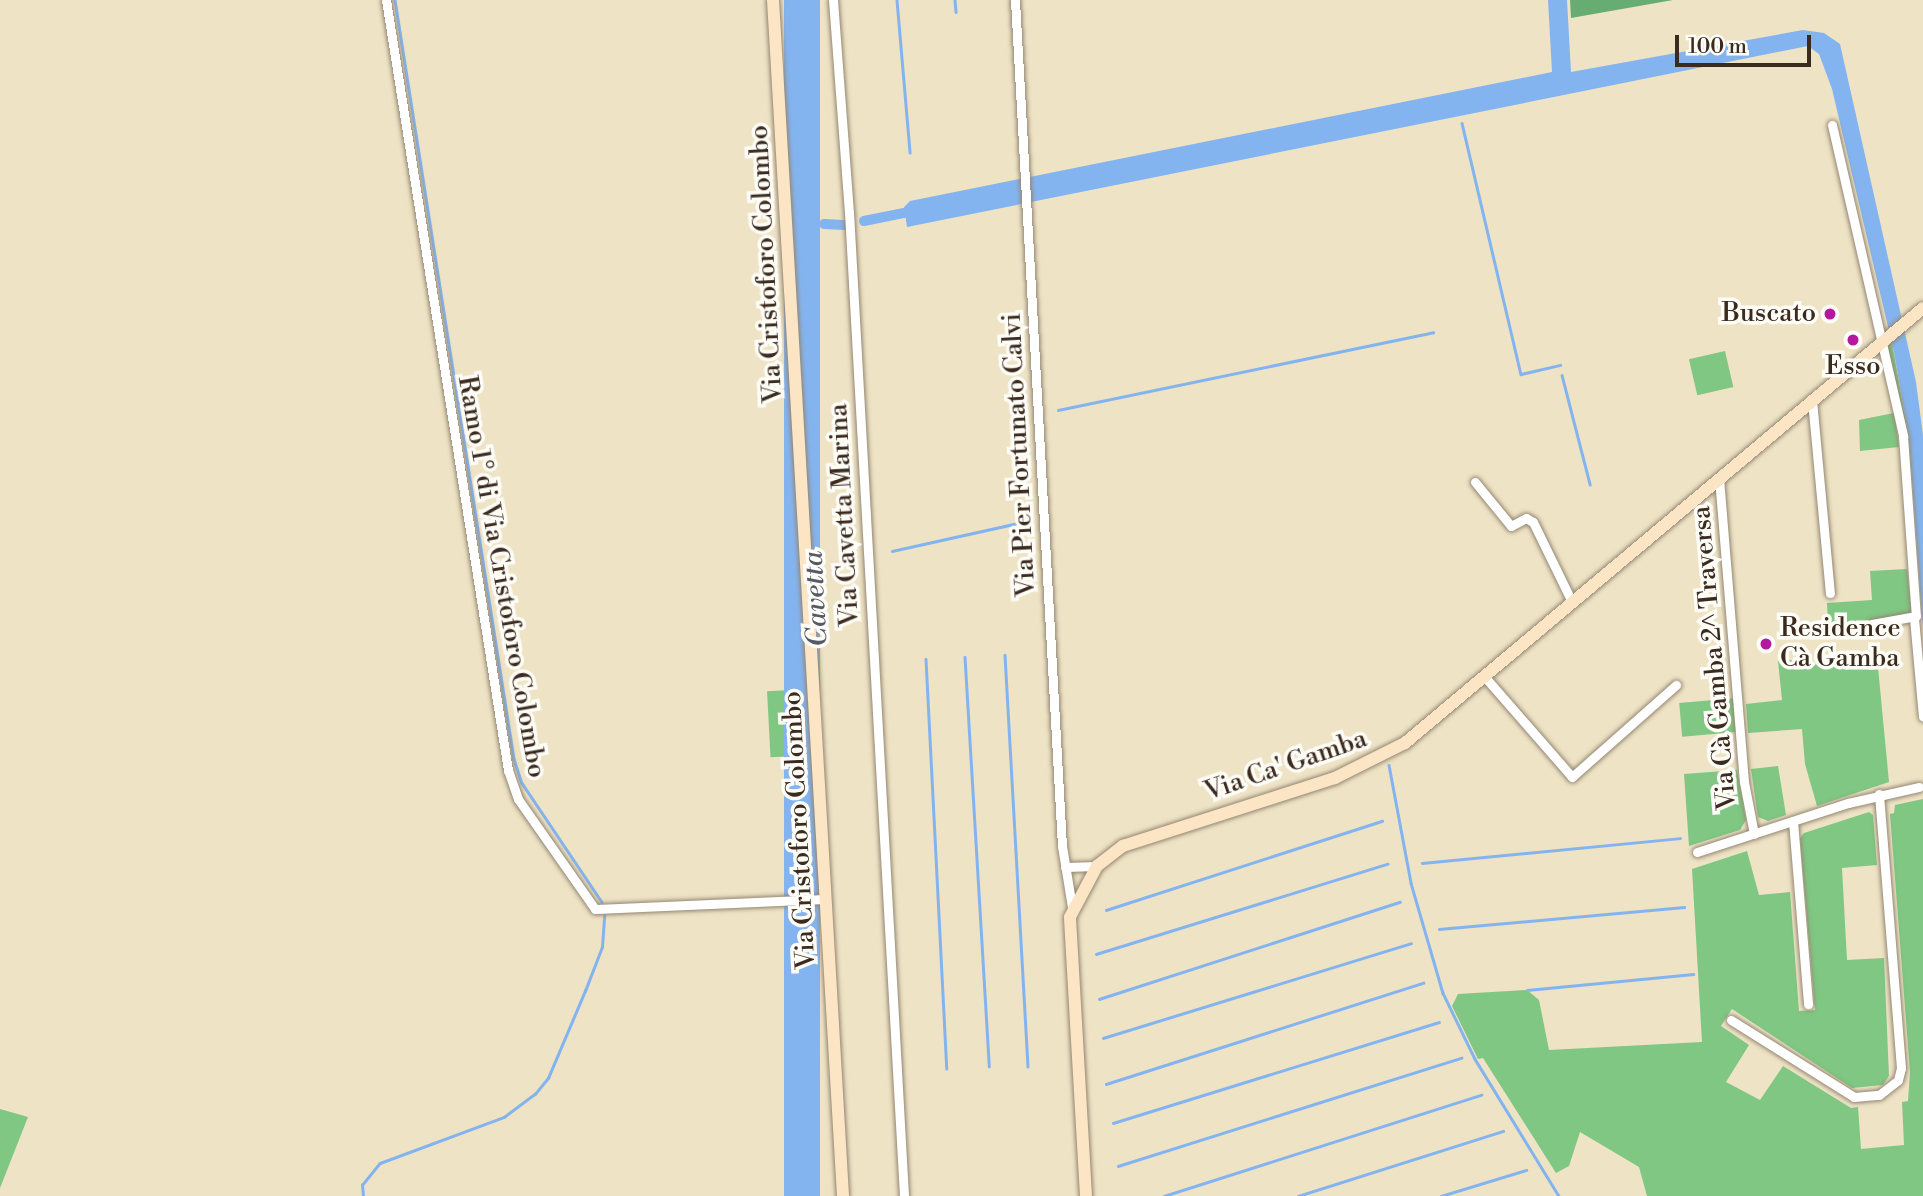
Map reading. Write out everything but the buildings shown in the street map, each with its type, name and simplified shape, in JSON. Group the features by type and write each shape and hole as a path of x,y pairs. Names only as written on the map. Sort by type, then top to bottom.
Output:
{"street":[{"name":"Ramo 1° di Via Cristoforo Colombo","path":"386,0 506,757 518,799 595,909 826,899"},
{"name":"Via Cristoforo Colombo","path":"773,0 844,1196"},
{"name":"Via Cavetta Marina","path":"833,0 849,212 904,1196"},
{"name":"Via Pier Fortunato Calvi","path":"1015,0 1065,867 1072,907"},
{"path":"1832,125 1885,339 1903,436 1923,717"},
{"name":"Via Ca' Gamba","path":"1072,907 1097,866 1134,842 1368,764 1418,734 1572,601 1923,308"},
{"path":"1812,400 1830,593"},
{"name":"Via Cà Gamba 2^ Traversa","path":"1719,478 1744,782 1754,834"},
{"path":"1475,482 1511,526 1526,519 1533,522 1572,601"},
{"path":"1872,624 1914,618"},
{"path":"1484,676 1572,777 1676,685"},
{"path":"1696,852 1880,794 1919,787"},
{"path":"1731,1020 1854,1097 1879,1095 1898,1080 1900,1068 1880,794"},
{"path":"1793,821 1808,1004"},
{"path":"1065,867 1097,866"},
{"path":"1072,907 1086,1196"}],"green space":[{"path":"1570,0 1673,0 1571,18"},
{"path":"1892,342 1909,439 1923,678 1906,438 1887,347"},
{"path":"1725,351 1733,387 1697,395 1689,359"},
{"path":"1894,413 1899,447 1860,451 1859,420"},
{"path":"1907,569 1912,616 1828,625 1827,603 1872,600 1870,571"},
{"path":"1877,657 1889,782 1817,806 1805,764 1802,729 1748,733 1746,704 1782,700 1778,661 1795,660 1796,667"},
{"path":"810,689 813,755 771,757 767,691"},
{"path":"1736,698 1739,732 1682,737 1679,703"},
{"path":"1778,766 1786,815 1768,821 1758,817 1751,769"},
{"path":"1737,770 1746,820 1740,830 1689,846 1684,774"},
{"path":"1923,799 1923,1196 1647,1196 1639,1167 1580,1132 1569,1166 1556,1173 1483,1058 1478,1059 1452,1006 1458,994 1527,990 1539,1000 1549,1050 1702,1042 1692,869 1747,851 1759,895 1790,892 1799,1011 1815,1010 1800,838 1804,833 1869,812 1873,815 1877,865 1842,868 1847,960 1884,958 1889,1076 1883,1085 1852,1088 1732,1009 1721,1026 1749,1045 1726,1082 1760,1100 1783,1066 1851,1108 1858,1107 1861,1149 1904,1145 1902,1102 1908,1101 1910,1072 1890,814 1894,813 1895,805"},
{"path":"0,1109 28,1117 0,1188"}],"water":[{"name":"Cavetta","path":"784,0 820,0 820,1196 784,1196"},
{"path":"1548,0 1567,0 1571,72 1803,30 1824,33 1840,44 1916,382 1923,435 1923,630 1909,439 1894,352 1832,89 1819,54 1808,46 907,227 904,207 910,201 1552,72"}],"waterway":[{"path":"395,0 514,759 522,783 602,902"},
{"path":"897,0 910,152"},
{"path":"955,0 956,12"},
{"path":"1462,123 1521,374 1560,365"},
{"path":"864,221 918,210"},
{"path":"824,224 844,225"},
{"path":"1058,410 1433,332"},
{"path":"1562,375 1590,484"},
{"path":"892,551 1023,522"},
{"path":"1005,655 1028,1066"},
{"path":"965,657 989,1066"},
{"path":"926,659 947,1068"},
{"path":"1389,765 1411,883 1443,993 1475,1059 1559,1196"},
{"path":"1106,910 1382,821"},
{"path":"1422,863 1680,838"},
{"path":"1096,954 1387,864"},
{"path":"1099,999 1400,902"},
{"path":"1439,929 1684,907"},
{"path":"363,1196 362,1185 380,1163 504,1117 535,1094 548,1078 585,991 602,947 604,916"},
{"path":"1103,1038 1411,943"},
{"path":"1527,990 1693,974"},
{"path":"1106,1084 1423,983"},
{"path":"1113,1123 1439,1022"},
{"path":"1118,1166 1461,1058"},
{"path":"1164,1196 1481,1095"},
{"path":"1298,1196 1503,1131"},
{"path":"1441,1196 1526,1170"}],"place":[{"name":"Buscato","path":"1830,314"},
{"name":"Esso","path":"1853,340"},
{"name":"Residence Cà Gamba","path":"1766,644"}]}
